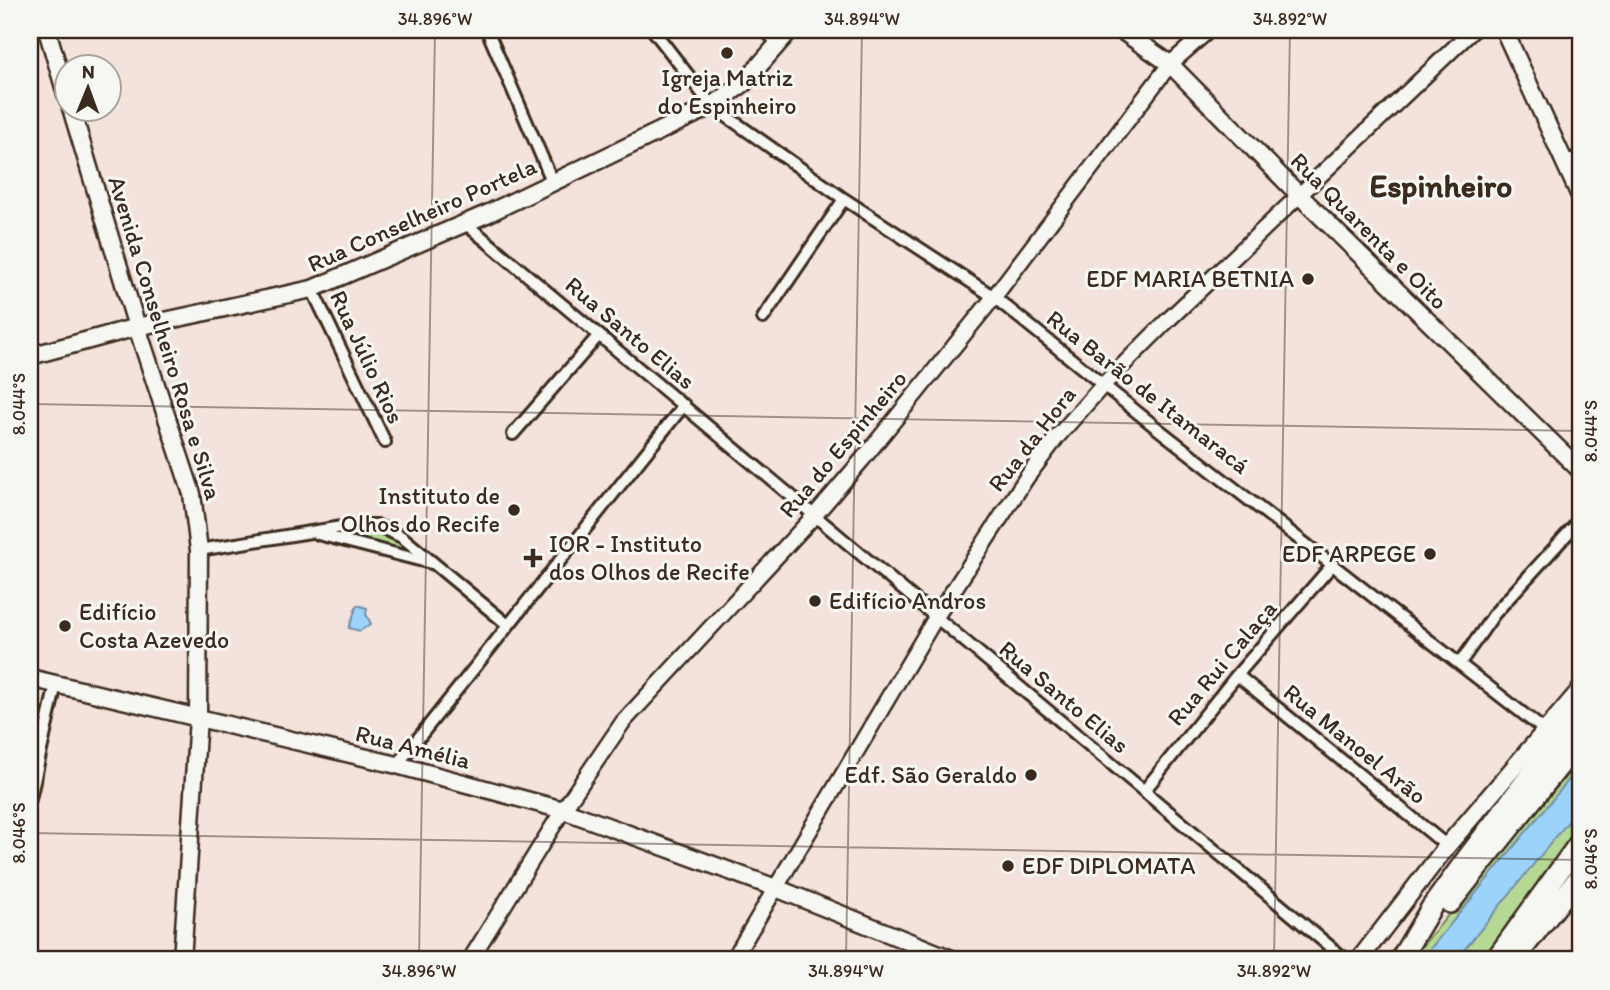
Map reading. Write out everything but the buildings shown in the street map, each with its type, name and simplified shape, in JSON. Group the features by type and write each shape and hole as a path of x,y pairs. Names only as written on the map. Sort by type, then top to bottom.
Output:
{"highway":[{"path":"1402,960 1431,908 1580,710"},
{"path":"1402,960 1580,740"},
{"path":"1495,960 1580,842"},
{"path":"1514,960 1580,876"}],"main road":[{"path":"47,30 54,52"},
{"name":"Rua Conselheiro Portela","path":"30,356 137,327 312,289 466,223 712,106 744,83 790,30"},
{"name":"Rua Quarenta e Oito","path":"1121,30 1170,64 1298,194 1580,470"},
{"path":"1504,30 1573,159 1580,196"},
{"name":"Avenida Conselheiro Rosa e Silva","path":"75,122 137,327 192,495 199,550 198,718 182,960"},
{"name":"Rua Amélia","path":"30,678 397,765 563,810 776,888 954,960"},
{"path":"1359,960 1447,846 1580,690"},
{"path":"1525,960 1580,891"}],"street":[{"path":"487,30 553,183"},
{"name":"Rua Barão de Itamaracá","path":"653,30 712,106 844,200 994,297 1544,730"},
{"path":"765,30 779,45"},
{"name":"Rua do Espinheiro","path":"470,960 563,810 623,722 815,515 994,297 1170,64 1209,30"},
{"name":"Rua da Hora","path":"733,960 936,617 1027,477 1057,437 1104,384 1298,194 1473,30"},
{"path":"763,318 844,200"},
{"name":"Rua Santo Elias","path":"466,223 1346,960"},
{"name":"Rua Júlio Rios","path":"312,289 385,442"},
{"path":"513,435 599,335"},
{"path":"397,765 684,405"},
{"path":"1460,663 1495,614 1580,520"},
{"path":"199,550 354,524 376,525 402,537 508,625"},
{"path":"313,533 437,565"},
{"name":"Rua Rui Calaça","path":"1144,791 1237,675 1333,564"},
{"name":"Rua Manoel Arão","path":"1237,675 1447,846"},
{"path":"30,799 56,684"}],"green space":[{"path":"355,528 397,539 431,562 318,535"},
{"path":"1580,760 1580,849 1497,960 1410,960"}],"water":[{"path":"357,605 367,608 366,614 371,624 360,631 349,628"},
{"path":"1580,766 1580,807 1456,960 1421,960"}],"place":[{"name":"Igreja Matriz do Espinheiro","path":"727,53"},
{"name":"EDF MARIA BETNIA","path":"1308,279"},
{"name":"Instituto de Olhos do Recife","path":"514,510"},
{"name":"EDF ARPEGE","path":"1430,554"},
{"name":"IOR - Instituto dos Olhos de Recife","path":"533,558"},
{"name":"Edifício Andros","path":"815,601"},
{"name":"Edifício Costa Azevedo","path":"65,626"},
{"name":"Edf. São Geraldo","path":"1031,775"},
{"name":"EDF DIPLOMATA","path":"1008,866"}],"district":[{"name":"Espinheiro","path":"1441,186"}]}
